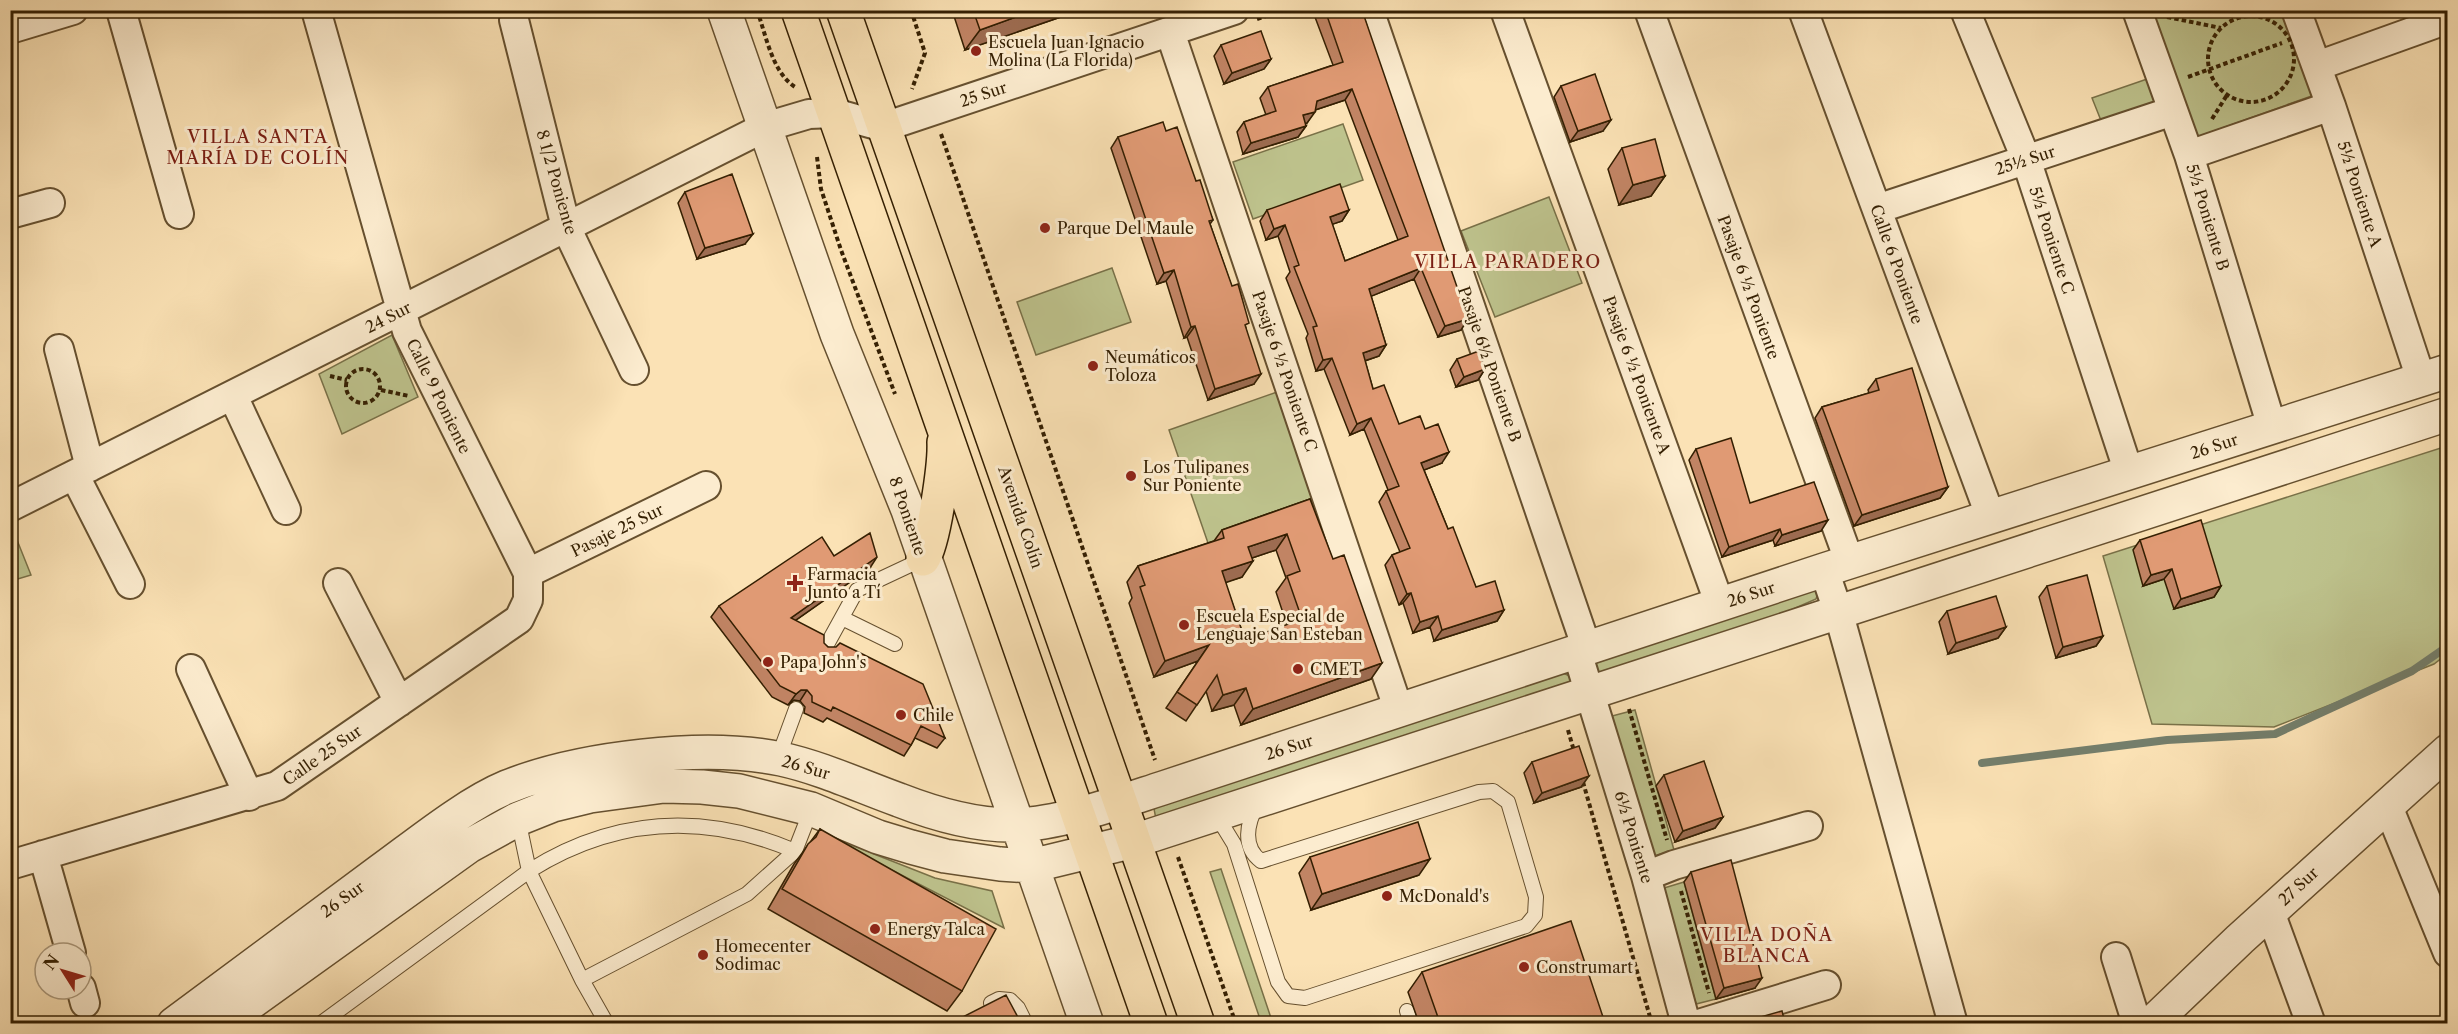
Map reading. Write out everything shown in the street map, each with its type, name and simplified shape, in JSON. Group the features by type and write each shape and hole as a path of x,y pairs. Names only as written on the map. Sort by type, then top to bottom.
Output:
{"main road":[{"path":"798,10 822,114 943,428 1151,1023"},
{"name":"Avenida Colín","path":"843,10 1198,1023"},
{"path":"923,559 930,543 942,471 943,428"}],"street":[{"path":"10,29 73,10"},
{"path":"121,10 179,214"},
{"name":"Calle 9 Poniente","path":"316,10 407,331 528,586"},
{"name":"8 Poniente","path":"724,10 837,334 902,493 923,559 1087,1023"},
{"name":"Pasaje 6½ Poniente B","path":"1369,10 1582,650"},
{"name":"Pasaje 6 ½ Poniente A","path":"1505,10 1720,605"},
{"name":"Pasaje 6 ½ Poniente","path":"1649,10 1837,566 1838,611 1953,1023"},
{"name":"Calle 6 Poniente","path":"1803,10 1991,518"},
{"name":"5½ Poniente C","path":"1965,10 2026,159 2128,473"},
{"name":"5½ Poniente B","path":"2138,11 2189,155 2272,427"},
{"name":"25 Sur","path":"884,127 1170,32 1242,16"},
{"path":"2317,66 2448,19"},
{"name":"8 1/2 Poniente","path":"514,20 566,227 634,370"},
{"name":"5½ Poniente A","path":"2297,29 2317,66 2434,375"},
{"name":"Pasaje 6 ½ Poniente C","path":"1170,32 1399,711"},
{"name":"25½ Sur","path":"1877,209 2026,159 2168,98"},
{"path":"2189,155 2331,106"},
{"path":"822,114 884,127"},
{"name":"24 Sur","path":"10,507 765,127 822,114"},
{"path":"10,214 50,202"},
{"path":"59,349 83,471 130,584"},
{"name":"26 Sur","path":"174,1023 422,840 505,788 537,777 589,765 690,752 738,753 778,759 846,779 943,815 987,824 1017,825 1078,814 1837,566 2434,375"},
{"path":"232,396 286,510"},
{"name":"26 Sur","path":"221,1023 469,846 518,819 553,806 590,796 664,786 739,791 812,809 911,847 972,861 1031,866 1134,841 2448,414"},
{"name":"Pasaje 25 Sur","path":"528,586 706,486"},
{"path":"1962,571 1986,535 1991,518"},
{"path":"338,583 399,702"},
{"name":"Calle 25 Sur","path":"10,865 277,786 519,619 528,586"},
{"name":"6½ Poniente","path":"1582,650 1591,693 1646,876 1686,1023"},
{"path":"191,669 249,796"},
{"name":"27 Sur","path":"2151,1023 2387,804 2448,751"},
{"path":"518,819 516,808 537,777"},
{"path":"2387,804 2448,954"},
{"path":"1646,876 1674,865 1808,826"},
{"path":"43,855 68,941"},
{"path":"2270,912 2311,1023"},
{"path":"2116,957 2137,1023"},
{"path":"1708,1021 1826,985"}],"lane":[{"path":"824,650 857,590 923,559"},
{"path":"842,618 895,644"},
{"path":"778,759 796,709"},
{"path":"1209,816 1223,826 1234,844 1278,982 1288,996 1305,998 1526,926 1535,915 1536,897 1508,802 1493,791 1479,792 1261,861 1252,854 1248,841 1249,820 1260,800"},
{"path":"582,980 747,894 795,851 812,809"},
{"path":"518,819 530,871 582,980 607,1023"},
{"path":"320,1023 530,871 588,841 617,832 669,825 713,827 741,832 795,851"},
{"path":"981,1009 999,999 1010,1000 1018,1008 1026,1023"}],"path":[{"path":"758,10 775,62 784,80 801,91 822,114 816,140 821,189 840,250 897,400"},
{"path":"911,10 925,53 911,93"},
{"path":"1242,16 1283,10"},
{"path":"2266,18 2268,10"},
{"path":"2138,11 2221,28"},
{"path":"2245,16 2266,18 2283,29 2297,29 2291,75 2280,91 2267,99 2252,102 2234,98 2218,87 2209,70 2209,51 2214,37 2221,28 2235,18 2245,16"},
{"path":"2168,98 2209,70 2297,29"},
{"path":"939,127 1156,762"},
{"path":"371,370 379,378 381,390 375,400 364,404 358,403 349,396 346,385 354,371 371,370"},
{"path":"1627,701 1674,865 1708,1021"},
{"path":"1556,733 1568,729 1574,752"},
{"path":"1581,774 1652,1023"},
{"path":"1178,854 1236,1023"}],"green space":[{"path":"2174,10 2285,11 2320,93 2197,137 2154,17"},
{"path":"2150,78 2157,106 2102,123 2092,98"},
{"path":"1343,124 1363,180 1253,219 1233,162"},
{"path":"1549,197 1582,283 1495,317 1461,231"},
{"path":"1112,268 1131,322 1036,355 1017,302"},
{"path":"392,335 418,397 342,434 319,374"},
{"path":"1277,392 1316,505 1208,543 1169,430"},
{"path":"2447,446 2447,654 2434,664 2274,727 2152,724 2103,556"},
{"path":"11,525 31,575 10,581"},
{"path":"1820,587 1816,599 1738,633 1601,678 1590,669 1593,656"},
{"path":"1563,673 1572,677 1569,689 1156,819 1154,809 1172,799"},
{"path":"1635,710 1674,850 1651,857 1612,716"},
{"path":"818,832 935,878 992,891 1004,928"},
{"path":"1221,869 1271,1018 1261,1022 1210,872"},
{"path":"1684,882 1716,999 1696,1004 1664,888"}],"building":[{"path":"973,10 1035,10 980,30"},
{"path":"1325,10 1362,10 1468,319 1445,326 1421,268 1369,289 1386,345 1363,353 1373,389 1384,385 1399,424 1420,416 1425,429 1438,424 1449,452 1421,463 1448,529 1453,527 1476,587 1495,581 1504,610 1442,630 1438,616 1420,622 1411,593 1407,594 1392,555 1410,548 1386,491 1399,486 1371,418 1357,424 1332,358 1323,360 1313,327 1317,326 1294,267 1299,265 1285,225 1274,229 1267,210 1340,184 1349,210 1330,217 1345,261 1408,236 1352,89 1317,101 1315,112 1303,115 1306,126 1251,143 1244,122 1276,111 1268,87 1343,62"},
{"path":"1261,31 1271,59 1232,73 1221,45"},
{"path":"1595,74 1611,120 1578,131 1561,86"},
{"path":"1163,122 1166,131 1177,127 1196,181 1200,180 1213,220 1209,221 1232,286 1238,284 1249,323 1245,325 1261,374 1215,389 1195,326 1191,327 1174,270 1164,273 1118,137"},
{"path":"1655,139 1665,176 1633,185 1622,148"},
{"path":"732,174 753,234 705,248 685,192"},
{"path":"1479,351 1485,369 1464,377 1457,359"},
{"path":"1912,368 1948,487 1862,515 1822,407 1879,390 1876,379"},
{"path":"1731,438 1750,503 1814,482 1828,520 1782,535 1780,529 1729,547 1696,449"},
{"path":"1310,499 1333,559 1344,555 1382,663 1253,709 1246,688 1223,695 1217,675 1197,705 1177,692 1209,645 1165,661 1140,587 1145,585 1138,566 1224,538 1222,530","holes":["1287,534 1300,571 1287,576 1302,619 1245,640 1222,571 1253,561 1248,547"]},
{"path":"2201,520 2221,586 2181,599 2172,569 2151,575 2140,540"},
{"path":"870,533 877,557 791,618 824,635 824,643 828,647 836,647 840,643 923,684 945,738 921,726 911,745 833,707 831,711 812,702 812,696 807,690 801,690 796,694 780,686 719,606 822,537 834,556"},
{"path":"2087,575 2103,636 2063,647 2047,586"},
{"path":"1996,596 2006,627 1956,643 1947,611"},
{"path":"1579,746 1589,776 1542,793 1532,762"},
{"path":"1704,761 1723,817 1683,831 1664,775"},
{"path":"1418,822 1430,859 1322,894 1310,857"},
{"name":"Energy Talca","path":"820,829 996,929 962,991 782,889 808,844 816,837"},
{"path":"1731,860 1762,978 1724,988 1691,872"},
{"name":"Construmart","path":"1571,921 1605,1023 1440,1023 1422,972"},
{"path":"1006,995 1021,1023 951,1023"},
{"path":"1782,1011 1785,1023 1743,1023 1743,1022"}],"waterway":[{"path":"1982,763 2167,740 2275,734 2412,671 2448,646"}],"place":[{"name":"Escuela Juan Ignacio Molina (La Florida)","path":"976,51"},
{"name":"Parque Del Maule","path":"1045,228"},
{"name":"Neumáticos Toloza","path":"1093,366"},
{"name":"Los Tulipanes Sur Poniente","path":"1131,476"},
{"name":"Farmacia Junto a Tí","path":"795,583"},
{"name":"Escuela Especial de Lenguaje San Esteban","path":"1184,625"},
{"name":"Papa John's","path":"768,662"},
{"name":"CMET","path":"1298,669"},
{"name":"Chile","path":"901,715"},
{"name":"McDonald's","path":"1387,896"},
{"name":"Energy Talca","path":"875,929"},
{"name":"Homecenter Sodimac","path":"703,955"},
{"name":"Construmart","path":"1524,967"}],"district":[{"name":"VILLA SANTA MARÍA DE COLÍN","path":"258,147"},
{"name":"VILLA PARADERO","path":"1508,262"},
{"name":"VILLA DOÑA BLANCA","path":"1767,945"}]}
